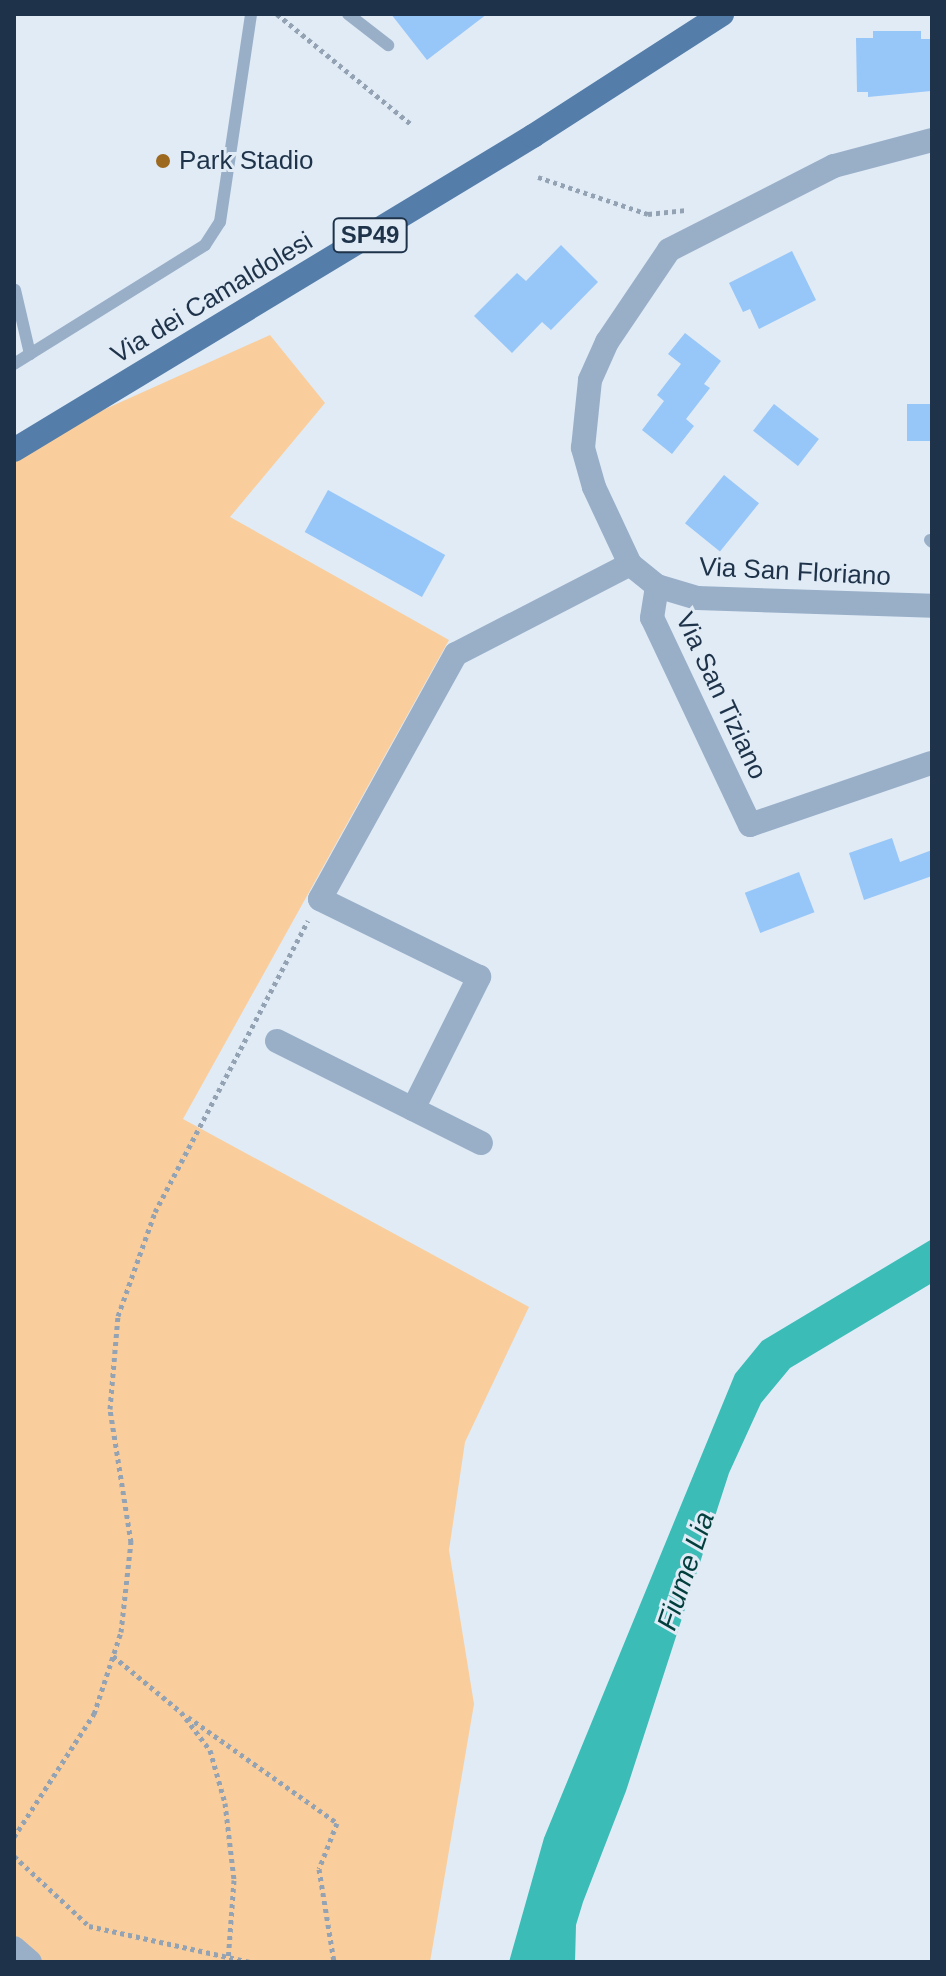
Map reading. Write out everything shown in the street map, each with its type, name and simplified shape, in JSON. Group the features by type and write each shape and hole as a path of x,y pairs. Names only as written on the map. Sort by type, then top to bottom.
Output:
{"main road":[{"name":"Via dei Camaldolesi","path":"14,450 533,136 722,14"}],"street":[{"name":"Via San Tiziano","path":"931,763 750,825 652,618 657,586 630,564 594,487 583,448 590,380 607,342 669,250 834,166 932,140"},
{"path":"413,1109 479,977 320,899 456,654 630,564"},
{"name":"Via San Floriano","path":"657,586 697,598 932,606"},
{"path":"277,1041 481,1143"},
{"path":"14,1948 30,1962"}],"lane":[{"path":"14,364 205,245 220,222 251,14"},
{"path":"348,14 388,45"},
{"path":"15,290 30,354"}],"path":[{"path":"277,14 412,125"},
{"path":"538,177 648,214 669,215 699,203"},
{"path":"14,1837 94,1714 113,1656 131,1542 110,1409 118,1316 155,1212 221,1078 320,899"},
{"path":"113,1656 181,1712 337,1823 319,1869 334,1962"},
{"path":"181,1712 210,1750 225,1803 234,1880 228,1960"},
{"path":"14,1856 89,1926 228,1960 250,1962"}],"shaded area":[{"path":"270,335 325,403 230,517 449,640 183,1119 529,1307 465,1442 449,1550 474,1704 430,1962 30,1962 14,1948 14,450"}],"water":[{"name":"Fiume Lia","path":"932,1239 932,1283 790,1368 761,1403 729,1473 626,1791 583,1902 576,1925 575,1962 509,1962 544,1838 735,1374 762,1341"}],"building":[{"path":"391,14 487,14 427,60"},
{"path":"873,31 921,31 921,39 930,39 931,91 868,97 868,92 857,92 856,38 873,38"},
{"path":"561,245 598,282 551,330 542,322 512,353 474,316 517,273 526,281"},
{"path":"792,251 816,300 759,329 750,309 743,312 729,283"},
{"path":"685,333 721,361 704,384 710,388 686,419 694,426 672,454 642,430 664,401 657,395 681,364 668,354"},
{"path":"774,404 819,439 798,466 753,431"},
{"path":"907,404 932,404 932,441 907,441"},
{"path":"724,475 759,503 720,552 685,523"},
{"path":"328,490 445,555 422,597 305,532"},
{"path":"892,838 900,862 932,850 932,876 864,900 849,853"},
{"path":"799,872 814,912 760,933 745,893"}],"place":[{"name":"Park Stadio","path":"163,161"}]}
